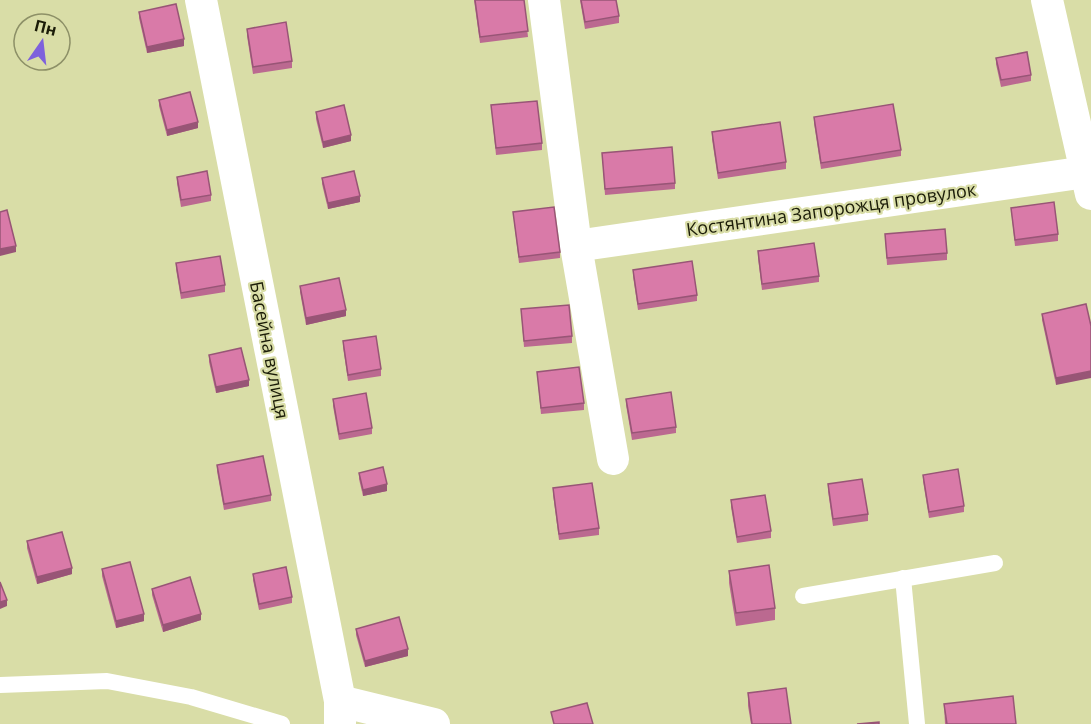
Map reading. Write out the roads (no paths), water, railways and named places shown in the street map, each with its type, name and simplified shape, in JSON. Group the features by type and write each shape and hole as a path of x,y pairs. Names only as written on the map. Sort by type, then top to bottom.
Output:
{"street":[{"name":"Басейна вулиця","path":"201,0 340,712"},
{"path":"544,0 576,246 613,459"},
{"name":"Костянтина Запорожця провулок","path":"576,246 1088,183 1047,0"},
{"path":"340,712 434,724"}],"lane":[{"path":"803,596 995,563"},
{"path":"903,578 917,724"},
{"path":"0,685 107,681 191,697 282,724"}]}
